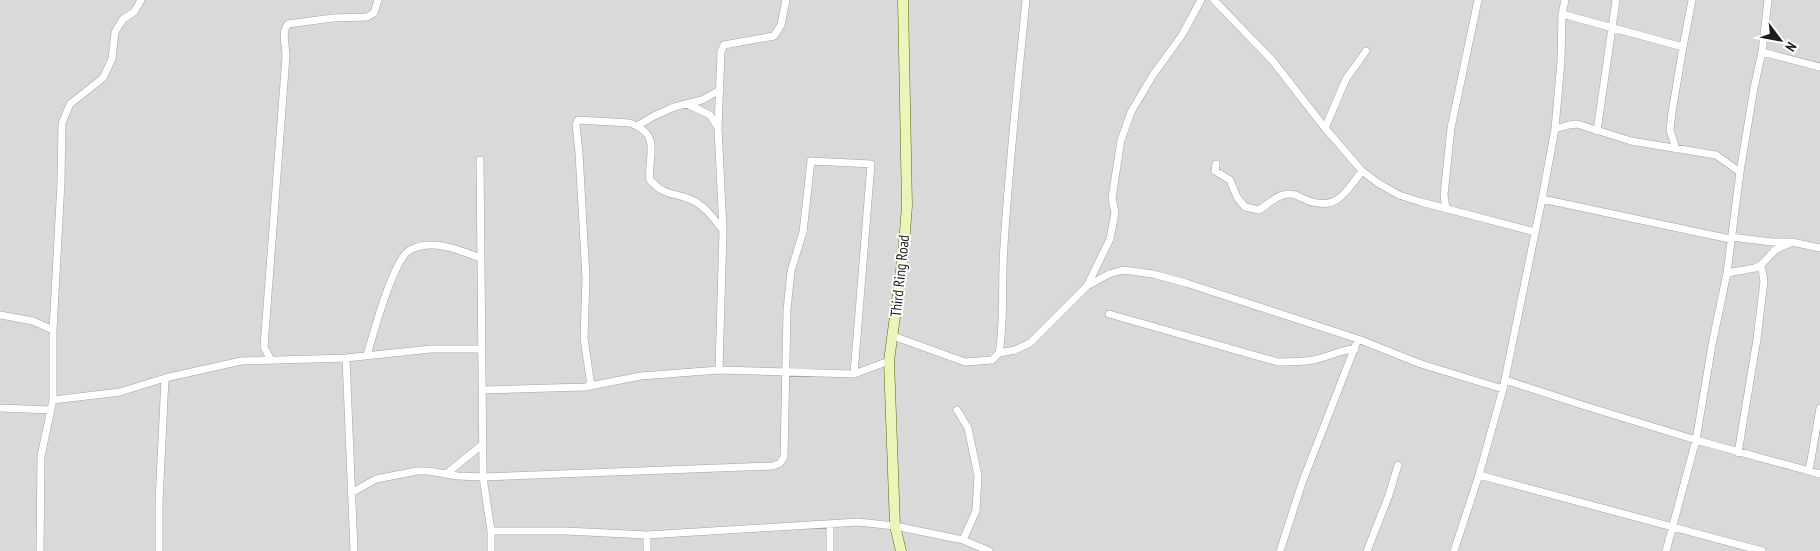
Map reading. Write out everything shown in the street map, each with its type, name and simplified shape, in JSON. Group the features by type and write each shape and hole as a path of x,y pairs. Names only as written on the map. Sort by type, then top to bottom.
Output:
{"street":[{"path":"40,551 42,456 53,400 53,330 61,182 62,123 70,104 102,78 112,59 115,32 123,19 134,12 140,0"},
{"path":"271,360 264,347 286,56 284,32 288,24 333,18 366,17 374,13 378,0"},
{"path":"719,370 723,230 718,128 721,52 724,45 774,36 781,25 786,0"},
{"name":"Third Ring Road","path":"901,551 896,526 889,361 907,206 903,0"},
{"path":"999,353 1003,249 1009,168 1026,0"},
{"path":"1087,286 1110,239 1116,214 1112,198 1121,140 1131,112 1153,75 1182,35 1201,0"},
{"path":"1214,0 1272,60 1325,128 1362,171 1378,183 1399,194 1446,209 1535,232"},
{"path":"1446,209 1444,195 1451,128 1478,0"},
{"path":"1454,551 1479,475 1503,389 1542,199 1555,128 1564,0"},
{"path":"1598,131 1616,0"},
{"path":"1676,149 1670,130 1682,46 1692,0"},
{"path":"1666,551 1696,440 1712,345 1728,273 1740,172 1762,52 1768,0"},
{"path":"1562,14 1682,46"},
{"path":"1325,128 1346,79 1366,50"},
{"path":"1762,52 1820,67"},
{"path":"637,126 654,116 702,100 720,90"},
{"path":"687,104 710,115 718,128"},
{"path":"591,386 584,338 586,278 582,188 576,124 578,120 630,123 648,134 652,156 648,169 650,180 664,192 692,200 706,210 723,230"},
{"path":"1555,128 1578,124 1631,141 1716,155 1740,172"},
{"path":"480,160 483,477 491,531 491,551"},
{"path":"353,492 376,479 418,471 483,477 773,466 780,463 784,457 787,310 791,271 803,232 811,161 871,164 854,374"},
{"path":"1216,164 1215,170 1230,180 1237,197 1245,207 1259,210 1280,196 1294,194 1309,201 1325,203 1338,199 1345,195 1362,171"},
{"path":"1542,199 1731,238 1792,242 1820,248"},
{"path":"1728,273 1746,271 1761,265 1776,250 1792,242"},
{"path":"367,355 386,295 401,260 408,250 423,245 451,246 480,258"},
{"path":"1738,452 1762,301 1764,281 1761,265"},
{"path":"893,336 965,362 992,360 999,353 1015,350 1030,343 1087,286 1109,274 1123,270 1153,274 1186,283 1358,339 1421,364 1503,389"},
{"path":"1109,314 1278,362 1296,363 1342,350 1355,349"},
{"path":"0,315 33,321 53,330"},
{"path":"1280,551 1302,483 1358,339"},
{"path":"53,400 120,392 165,378 241,361 346,358 431,349 481,349"},
{"path":"346,358 354,548 346,551"},
{"path":"483,390 591,386 641,376 719,370 854,374 889,361"},
{"path":"159,551 159,502 165,378"},
{"path":"1505,380 1696,440 1820,474"},
{"path":"0,408 51,410"},
{"path":"1809,471 1820,408"},
{"path":"957,410 968,428 978,476 976,511 963,540"},
{"path":"446,474 483,444"},
{"path":"1367,551 1389,495 1398,465"},
{"path":"1479,475 1762,551"},
{"path":"491,531 566,531 647,535 858,522 896,526 963,540 989,551"},
{"path":"830,524 830,551"},
{"path":"646,551 647,535"}],"shaded area":[{"path":"0,0 1820,0 1820,551 0,551"}]}
